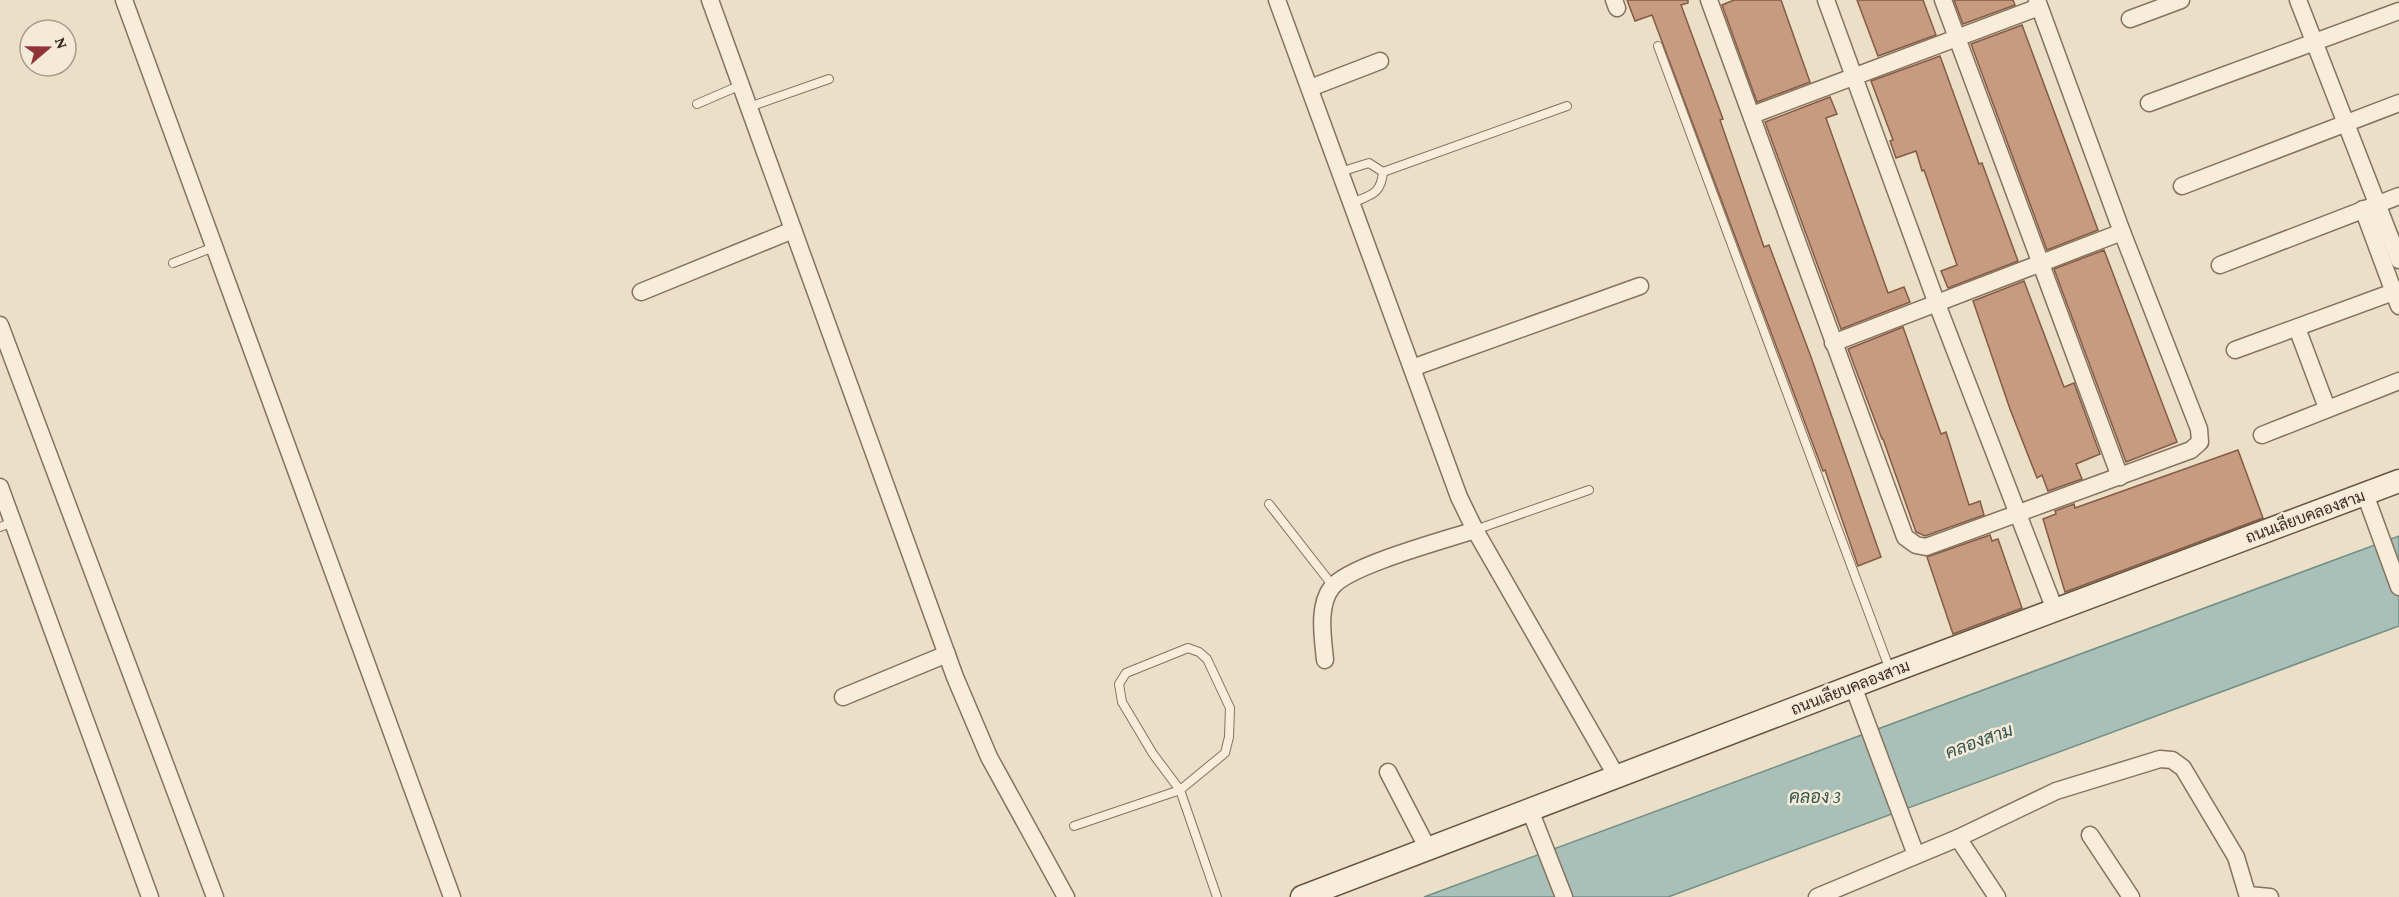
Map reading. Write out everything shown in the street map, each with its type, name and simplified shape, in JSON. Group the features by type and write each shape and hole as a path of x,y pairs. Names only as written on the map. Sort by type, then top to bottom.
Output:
{"main road":[{"name":"ถนนเลียบคลองสาม","path":"1302,897 2055,609 2399,481"}],"street":[{"path":"124,0 452,897"},
{"path":"710,0 947,654 989,757 1066,897"},
{"path":"1278,0 1459,497 1475,530 1617,777"},
{"path":"1709,0 1905,537 1916,545 1926,547 2191,450 2200,442 2199,429 2122,232 2038,3 1957,37 1752,115"},
{"path":"1826,0 1937,304 2055,609"},
{"path":"1943,0 2120,477"},
{"path":"2130,19 2181,0"},
{"path":"2235,350 2397,296 2347,123 2298,0"},
{"path":"2149,103 2399,11"},
{"path":"1310,88 1380,61"},
{"path":"2182,186 2399,103"},
{"path":"2220,265 2399,196"},
{"path":"2370,206 2399,260"},
{"path":"641,292 793,230"},
{"path":"1833,343 2122,232"},
{"path":"1412,368 1640,286"},
{"path":"0,325 215,897"},
{"path":"2296,328 2327,408"},
{"path":"2262,435 2399,381"},
{"path":"1,494 7,524 150,897"},
{"path":"2365,494 2399,587"},
{"path":"1325,660 1325,603 1333,586 1365,566 1475,530"},
{"path":"843,698 947,654"},
{"path":"1853,686 1916,855"},
{"path":"1816,897 1836,893 2056,792 2160,759 2172,760 2182,768 2236,857 2248,896 2270,897"},
{"path":"1388,772 1428,849"},
{"path":"1530,810 1564,897"},
{"path":"2090,834 2131,897"},
{"path":"1958,838 1997,897"}],"lane":[{"path":"1658,46 1890,672"},
{"path":"749,107 829,79"},
{"path":"697,104 741,86"},
{"path":"1340,172 1369,164 1383,172 1567,106"},
{"path":"1352,204 1377,191 1382,183 1383,172"},
{"path":"173,263 214,247"},
{"path":"1475,530 1589,490"},
{"path":"1269,504 1333,586"},
{"path":"1074,826 1180,790 1225,753 1230,737 1230,708 1207,659 1199,652 1188,648 1126,673 1119,684 1122,702 1153,754 1180,790 1217,897"}],"water":[{"name":"คลอง 3","path":"2399,536 2399,626 1668,897 1424,897"}],"building":[{"path":"1627,0 1688,0 1688,3 1681,5 1723,119 1720,120 1764,247 1769,245 1881,557 1858,566 1825,470 1823,471 1652,15 1635,21"},
{"path":"1734,0 1781,0 1810,82 1757,102 1722,5"},
{"path":"1857,0 1923,0 1936,35 1878,56"},
{"path":"1954,0 2013,0 2015,5 1963,24"},
{"path":"2022,25 2098,230 2047,250 1971,44"},
{"path":"1940,56 1979,164 1982,163 2018,261 1948,288 1941,271 1957,265 1924,170 1922,171 1916,151 1896,158 1890,141 1893,140 1871,81"},
{"path":"1830,97 1837,114 1826,118 1888,293 1904,287 1910,302 1841,329 1765,122"},
{"path":"2104,250 2177,442 2126,462 2054,269"},
{"path":"2024,281 2064,387 2074,383 2100,454 2076,464 2082,479 2048,491 2042,475 2037,478 2010,409 1973,301"},
{"path":"1903,327 1941,434 1946,432 1969,505 1980,501 1984,515 1925,536 1916,532 1848,349"},
{"path":"2238,450 2263,518 2065,592 2043,519 2056,514 2055,511 2074,504 2075,508"},
{"path":"1990,535 1992,541 1998,539 2022,608 1953,634 1927,557"}],"water label":[{"name":"คลองสาม","path":"1979,741"}]}
